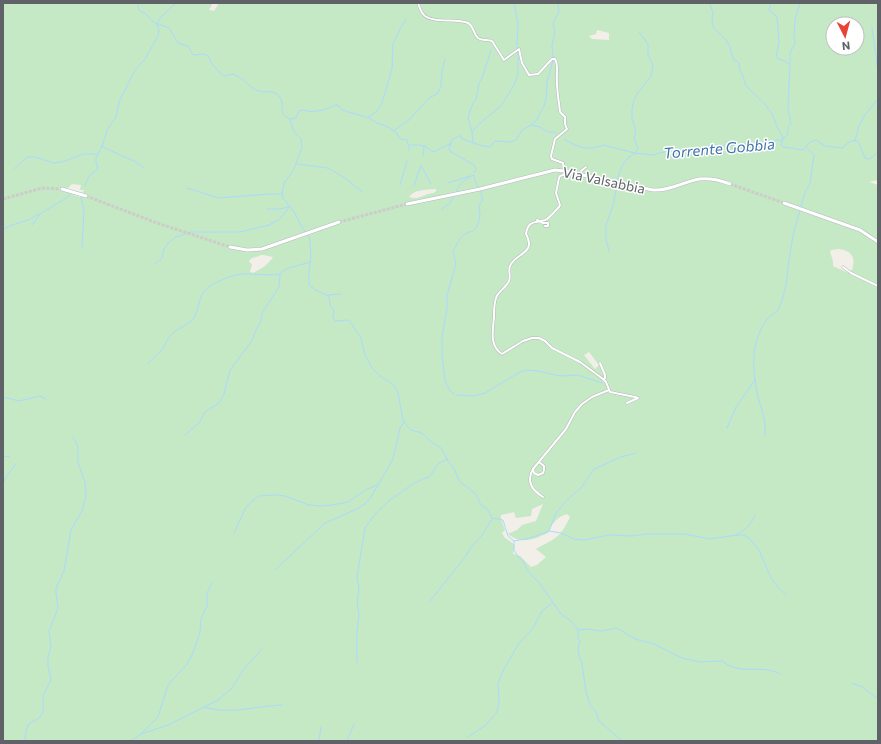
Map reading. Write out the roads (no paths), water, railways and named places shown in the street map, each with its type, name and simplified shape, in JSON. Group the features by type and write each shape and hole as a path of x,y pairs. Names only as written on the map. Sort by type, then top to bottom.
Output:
{"main road":[{"name":"Via Valsabbia","path":"407,204 480,189 555,170 571,172 657,191 669,189 694,180 704,179 714,179 730,184"},
{"path":"62,189 86,196"},
{"path":"785,203 860,230 878,242"},
{"path":"230,246 247,250 258,250 272,247 338,223"}],"street":[{"path":"418,3 423,14 429,18 435,20 456,20 468,23 472,26 478,38 492,41 504,60 519,49 522,63 529,75 538,74 552,60 555,59 557,64 556,81 559,93 560,112 565,117 567,129 555,139 551,156 552,159 563,163 564,171"},
{"path":"581,171 586,167"},
{"path":"571,172 560,176 559,178 556,193 560,205 559,207 545,220 538,220 528,228 526,234 529,241 528,247 523,255 514,260 511,264 507,284 496,297 492,337 495,346 502,354 523,341 532,338 539,338 545,341 552,348 580,362 606,382 610,392 638,398 627,404"},
{"path":"538,220 540,222 548,223 548,226 545,226"},
{"path":"843,267 878,286"},
{"path":"600,363 605,375 605,378 602,379"},
{"path":"543,497 532,488 530,483 533,469 566,430 582,404 592,397 609,390"},
{"path":"533,469 534,473 538,475 542,473 544,466 539,462"}],"waterway":[{"path":"137,3 139,10 146,14 153,22 169,28 178,43 188,46 193,55 204,54 208,56 212,64 223,76 234,74 256,90 262,92 274,92 281,100 282,112 290,119 296,118 299,111 319,111 334,105 338,105 342,110 369,118 386,126 396,132 400,139 407,140 408,145 425,146 433,152 450,144 453,138 458,136 479,145 490,147 495,141 509,142 516,140 522,130 531,125 540,127 547,132 555,132 556,134"},
{"path":"85,186 89,176 98,169 96,158 103,144 107,130 116,117 119,102 135,70 145,59 158,36 159,31 157,24 161,17 176,3"},
{"path":"514,3 518,24 517,48 519,49"},
{"path":"553,58 552,45 555,32 553,24 559,11 558,3"},
{"path":"709,3 713,12 712,22 714,28 726,40 730,47 733,59 739,63 740,71 746,86 765,104 772,114 783,137 782,141"},
{"path":"771,3 769,10 777,17 779,42 776,57 787,62 790,66 788,108 791,124 788,127 788,134 783,140"},
{"path":"790,64 790,53 795,43 795,19 800,3"},
{"path":"369,117 377,111 382,103 392,69 393,44 406,19"},
{"path":"872,28 878,72"},
{"path":"617,181 624,163 638,148 634,138 636,131 632,118 632,108 637,94 651,76 653,66 648,54 648,44 639,32"},
{"path":"473,142 468,118 473,103 476,100 479,83 491,50"},
{"path":"472,132 480,123 501,106 514,85 518,74 518,51"},
{"path":"393,131 409,120 429,98 437,94 441,87 442,71 445,59"},
{"path":"531,125 536,121 544,106 547,82 553,60"},
{"path":"855,141 859,126 864,116 878,99"},
{"path":"290,119 293,130 301,139 302,148 293,171 284,183 282,194 283,198 295,213 300,224 309,237 311,256 309,285 329,297 330,305 334,310 333,318 335,321 348,320 351,323 361,338 365,355 372,368 380,376 394,385 398,393 403,420 408,427 411,430 422,433 430,441 441,448 449,463 453,467 460,482 475,493 481,505 487,509 492,518 503,520 508,536 514,541 514,550 517,555 523,561 527,570 540,584 561,614 571,621 578,630 587,629 601,631 617,628 635,639 654,644 682,658 700,662 722,661 737,668 766,670 780,674"},
{"name":"Torrente Gobbia","path":"565,140 584,148 594,148 603,145 635,153 653,155 674,149 693,152 711,145 730,146 779,140 782,142 781,145 784,147 803,150 810,142 816,140 825,146 842,148 848,143 855,141 858,142 865,158 867,159 871,158 878,152"},
{"path":"451,143 449,149 451,152 474,165 476,169 474,173"},
{"path":"102,146 136,162 144,168"},
{"path":"409,146 409,151"},
{"path":"423,155 424,146"},
{"path":"801,207 804,195 810,183 814,155 807,148"},
{"path":"14,169 27,157 35,157 54,163 62,162 83,154 97,154"},
{"path":"400,185 407,161"},
{"path":"297,164 328,168 345,178 362,192"},
{"path":"414,186 421,165"},
{"path":"422,167 431,184"},
{"path":"454,394 450,391 445,381 442,355 442,337 447,308 447,295 456,264 453,251 463,236 476,228 480,213 479,206 482,201 474,175 463,182 456,192"},
{"path":"448,183 470,176"},
{"path":"609,251 606,239 606,225 618,185"},
{"path":"187,188 219,198 282,194"},
{"path":"32,225 40,214 68,197 70,194"},
{"path":"442,209 450,203 454,195"},
{"path":"81,198 84,210 82,248"},
{"path":"155,264 162,258 164,249 168,243 176,237 191,232 240,232 269,225 280,219 290,206"},
{"path":"267,209 280,209 288,207"},
{"path":"765,435 764,419 755,381 754,355 758,335 768,318 778,309 783,296 792,241 800,210"},
{"path":"3,229 29,220 39,214"},
{"path":"185,435 199,423 205,412 219,403 224,394 230,370 251,342 261,321 262,313 279,287 280,274 286,269 310,262"},
{"path":"148,363 158,354 173,333 193,319 203,293 212,285 224,279 238,275 280,274"},
{"path":"328,295 341,294"},
{"path":"457,395 474,396 485,393 518,373 526,370 560,376 578,375 602,383"},
{"path":"727,428 736,407 755,380"},
{"path":"3,397 19,401 40,396 46,399"},
{"path":"275,570 325,523 357,509 366,503 393,459 400,428 404,422"},
{"path":"25,741 26,731 29,724 39,718 43,712 43,696 51,680 48,666 48,657 51,647 49,631 58,608 56,588 64,571 71,530 82,511 86,496 85,482 78,463 78,447 73,437"},
{"path":"549,531 556,513 568,499 581,488 594,469 621,457 636,453"},
{"path":"3,456 10,457"},
{"path":"357,662 357,631 359,614 357,603 359,589 357,577 365,528 376,513 389,501 414,483 430,476 438,464 447,459"},
{"path":"3,484 6,477 16,464"},
{"path":"234,533 245,509 259,496 277,495 285,496 309,505 332,505 348,502 367,489 378,485"},
{"path":"736,535 742,532 755,516"},
{"path":"430,601 482,535 492,519"},
{"path":"514,541 530,538 549,531 561,533 574,539 585,540 609,535 632,536 646,534 685,534 709,539 744,535 750,539 759,550 771,578 786,595"},
{"path":"141,734 158,717 168,685 187,664 192,655 200,632 201,619 207,606 207,593 212,583"},
{"path":"468,737 486,725 497,712 499,702 498,683 504,669 519,643 533,628 542,611 552,603"},
{"path":"578,630 578,638 580,642 578,648 579,657 582,663 586,692 590,705 596,712 599,721 622,741"},
{"path":"204,707 218,700 231,689 244,669 262,649"},
{"path":"852,683 862,687 878,699"},
{"path":"130,741 141,734 168,725 204,707 233,710 282,705"},
{"path":"347,741 354,724"},
{"path":"319,741 321,727"}],"tunnel":[{"path":"730,184 784,203"},
{"path":"3,199 42,188 62,189"},
{"path":"86,196 157,223 230,247"},
{"path":"339,222 407,204"}]}
